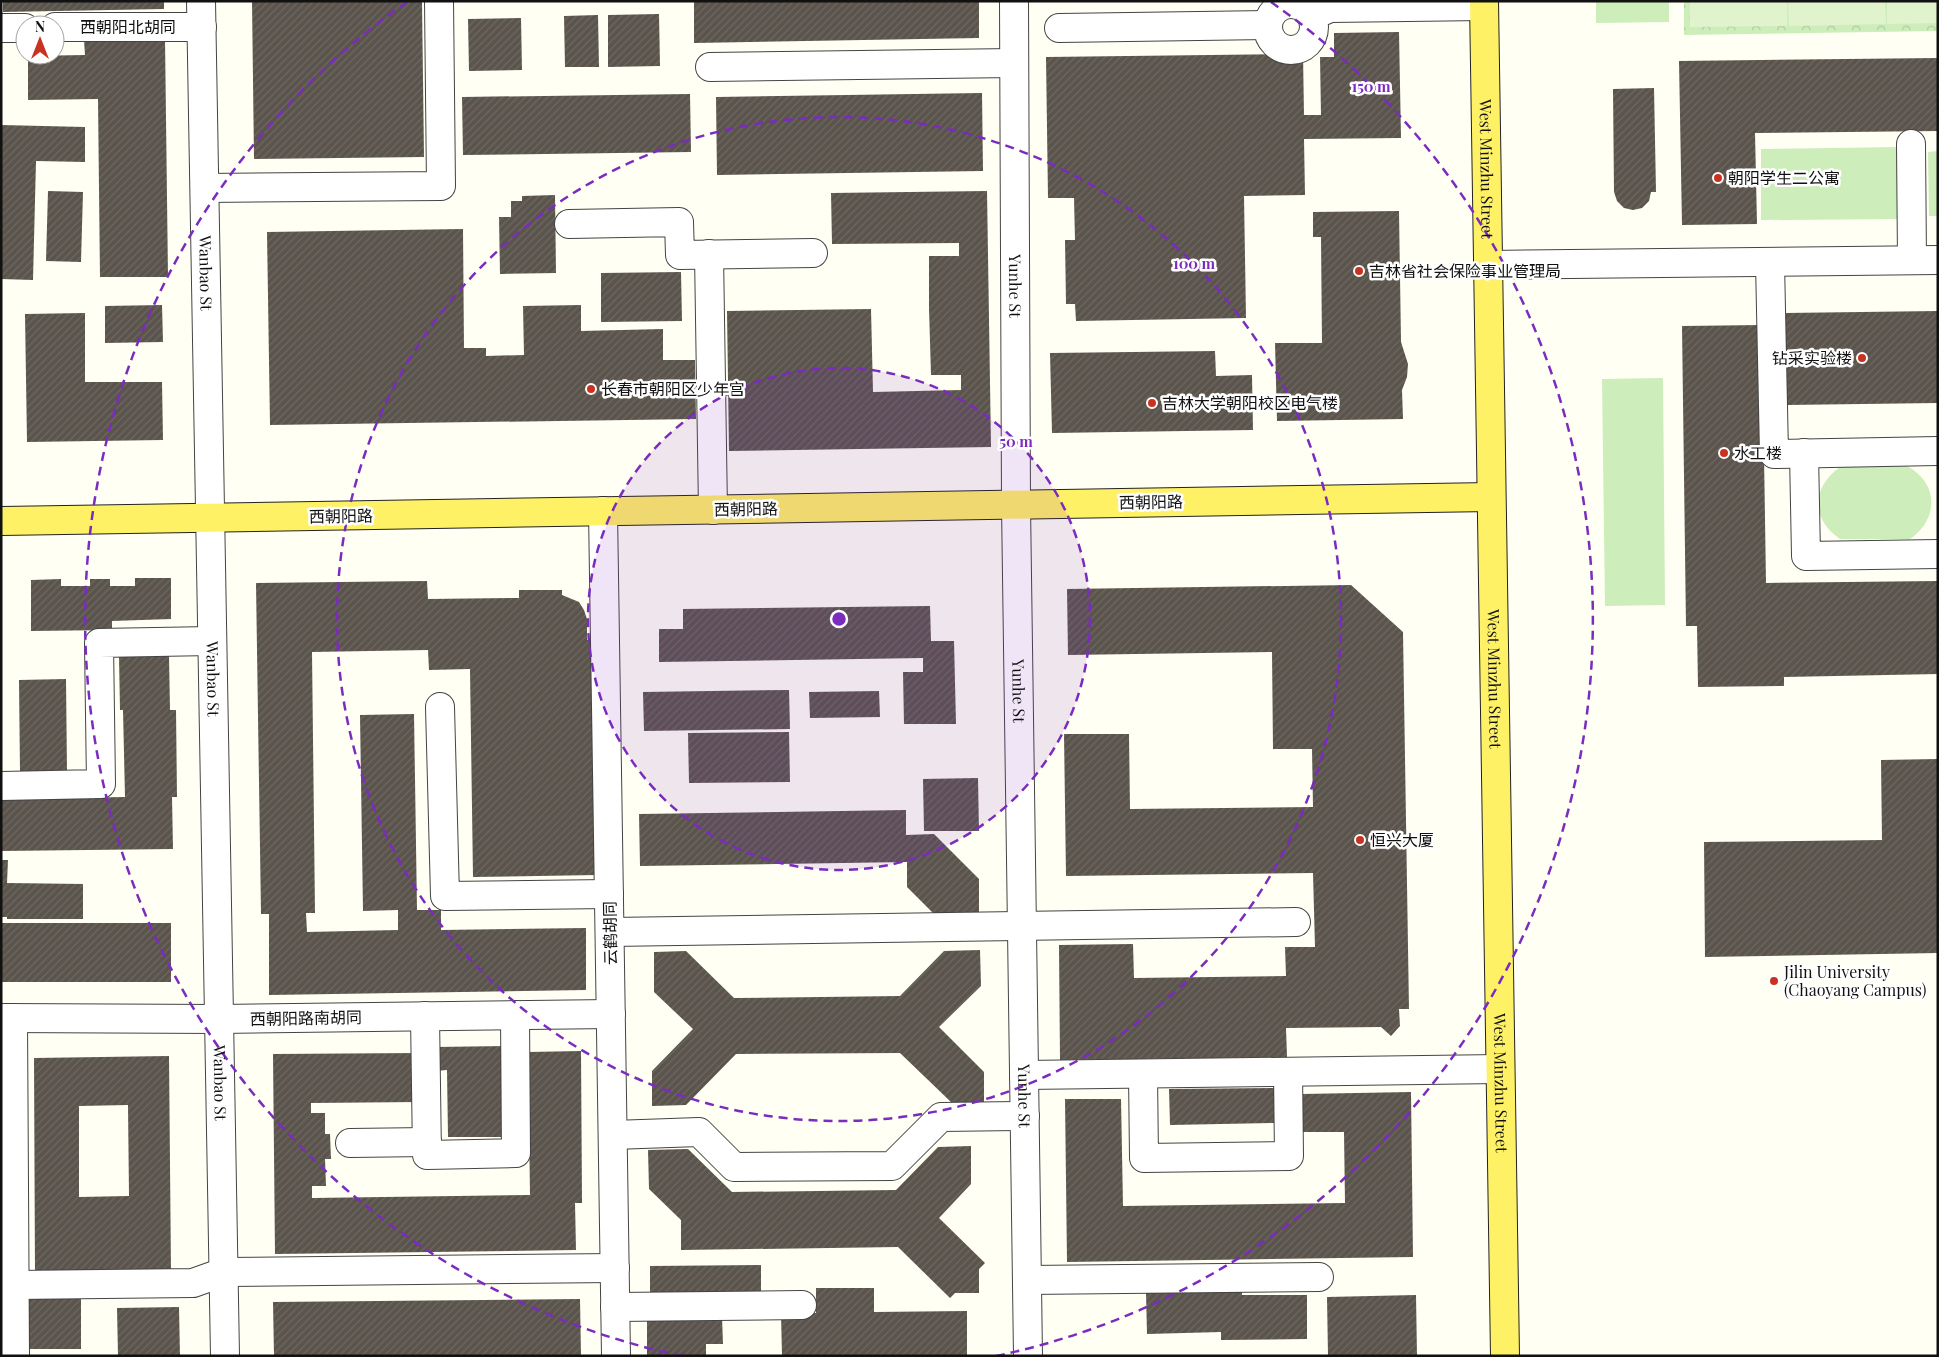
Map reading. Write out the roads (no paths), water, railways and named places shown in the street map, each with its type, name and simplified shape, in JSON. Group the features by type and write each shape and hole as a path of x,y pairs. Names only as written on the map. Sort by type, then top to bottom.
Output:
{"main road":[{"name":"West Minzhu Street","path":"1484,3 1505,1356"},
{"name":"西朝阳路","path":"1,521 1491,497"}],"street":[{"path":"205,188 441,186 439,1"},
{"path":"1312,16 1330,8 1484,3"},
{"path":"1285,4 1296,4 1306,8 1315,24 1311,41 1302,48 1291,51 1280,48 1272,40 1267,30 1268,25 1269,18 1285,4"},
{"name":"Yunhe St","path":"1014,13 1016,504 1028,1356"},
{"name":"Wanbao St","path":"201,14 225,1356"},
{"name":"西朝阳北胡同","path":"65,27 201,14"},
{"path":"1058,28 1268,25"},
{"path":"1,28 15,28"},
{"path":"710,68 1014,63"},
{"path":"1488,265 1925,260 1911,144"},
{"path":"569,224 680,222 680,255 812,253"},
{"path":"709,254 712,510"},
{"path":"1770,262 1774,454 1938,451"},
{"path":"1804,453 1806,556 1938,554"},
{"name":"云鹤胡同","path":"603,511 616,1356"},
{"path":"1,786 101,784 99,643 212,641"},
{"path":"440,707 445,896 609,894"},
{"path":"610,932 1296,922"},
{"name":"西朝阳路南胡同","path":"7,1018 219,1019 611,1014"},
{"path":"425,1016 427,1155 516,1154 515,1015"},
{"path":"7,1018 8,1137 15,1284 15,1356"},
{"path":"1024,1075 1500,1069"},
{"path":"1143,1074 1144,1158 1289,1156 1288,1072"},
{"path":"613,1134 699,1132 734,1167 892,1166 941,1117 1025,1116"},
{"path":"350,1143 427,1142"},
{"path":"15,1284 193,1283 224,1272 615,1268"},
{"path":"1027,1280 1319,1277"},
{"path":"615,1307 802,1305"}],"place":[{"name":"朝阳学生二公寓","path":"1718,178"},
{"name":"吉林省社会保险事业管理局","path":"1359,271"},
{"name":"钻采实验楼","path":"1862,358"},
{"name":"长春市朝阳区少年宫","path":"591,389"},
{"name":"吉林大学朝阳校区电气楼","path":"1152,403"},
{"name":"水工楼","path":"1724,453"},
{"name":"恒兴大厦","path":"1360,840"},
{"name":"Jilin University (Chaoyang Campus)","path":"1774,981"}]}
